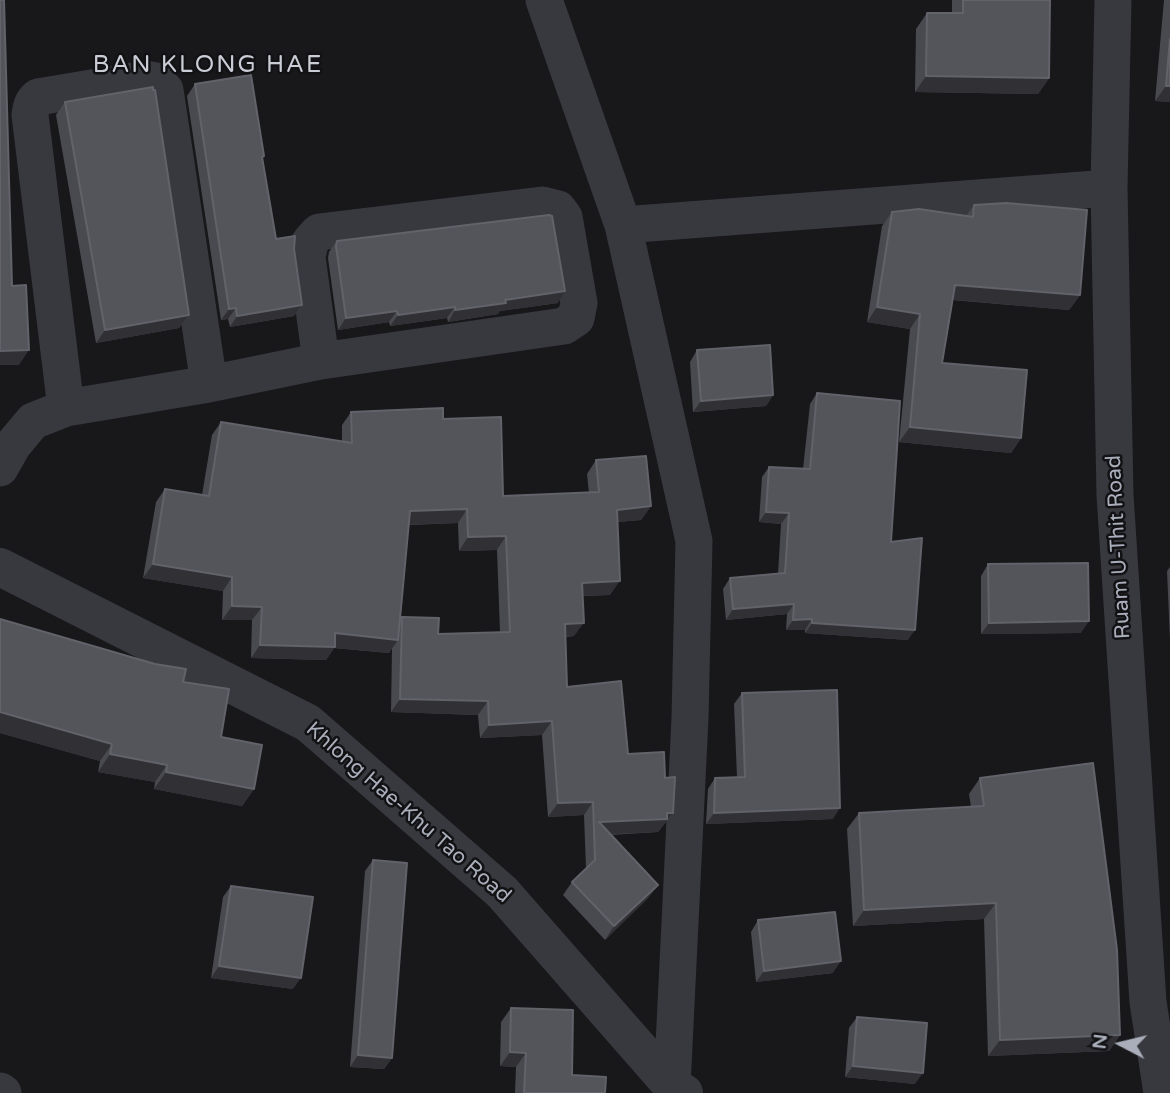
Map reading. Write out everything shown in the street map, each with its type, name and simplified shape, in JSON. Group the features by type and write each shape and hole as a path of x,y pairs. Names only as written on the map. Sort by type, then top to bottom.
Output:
{"street":[{"path":"544,0 624,225 694,541 676,1091"},
{"name":"Ruam U-Thit Road","path":"1113,0 1109,188 1115,495 1148,1002 1162,1093"},
{"path":"66,408 30,115 34,100 38,97 145,79 156,81 164,90 209,384"},
{"path":"624,225 1109,188"},
{"path":"0,468 13,445 33,421 66,408 209,384 321,361 564,326 576,318 579,303 564,218 558,209 542,205 319,232 310,242 307,257 321,361"},
{"name":"Khlong Hae-Khu Tao Road","path":"0,568 308,723 502,892 676,1091"}],"building":[{"path":"0,0 4,0 12,286 26,285 29,350 0,351"},
{"path":"963,0 1050,0 1049,78 926,76 927,13 963,13"},
{"path":"1170,39 1170,86 1166,86"},
{"path":"251,75 276,239 295,236 294,249 302,305 237,316 236,308 229,309 195,84"},
{"path":"153,87 189,315 105,330 65,102"},
{"path":"1006,203 1087,210 1080,295 955,285 942,363 1027,370 1021,438 910,427 920,314 877,307 892,212 919,209 973,217 974,205"},
{"path":"552,216 565,291 455,310 455,307 398,315 397,311 346,318 337,241"},
{"path":"770,345 773,395 701,401 697,350"},
{"path":"817,393 900,401 891,542 922,538 915,630 812,623 812,619 793,620 794,604 733,609 730,578 785,573 789,513 766,512 769,467 810,469"},
{"path":"443,408 443,419 501,417 503,496 599,492 596,460 646,456 651,506 617,510 620,581 582,583 584,623 565,624 567,687 621,681 628,754 664,752 665,778 675,777 673,813 667,813 667,819 599,822 658,885 614,926 572,882 595,860 593,802 558,803 552,721 489,725 488,701 400,699 402,617 439,618 438,634 510,632 506,536 468,537 467,509 410,511 398,640 335,633 335,647 260,645 262,607 232,606 232,577 153,564 165,489 209,496 221,422 352,443 351,412"},
{"path":"1088,563 1089,621 989,623 988,564"},
{"path":"0,619 155,664 186,669 183,682 229,689 221,737 262,745 254,789 166,772 167,765 110,754 112,744 0,712"},
{"path":"837,690 840,808 714,813 715,778 745,777 742,693"},
{"path":"1093,763 1117,950 1120,1035 1000,1040 996,903 864,910 859,813 984,806 980,778"},
{"path":"373,860 407,863 392,1058 358,1055"},
{"path":"231,886 313,897 301,978 219,966"},
{"path":"835,912 841,961 764,971 758,920"},
{"path":"511,1008 573,1010 572,1075 606,1077 605,1093 524,1093 526,1053 510,1052"},
{"path":"857,1017 927,1023 923,1073 853,1066"}],"district":[{"name":"BAN KLONG HAE","path":"208,66"}]}
